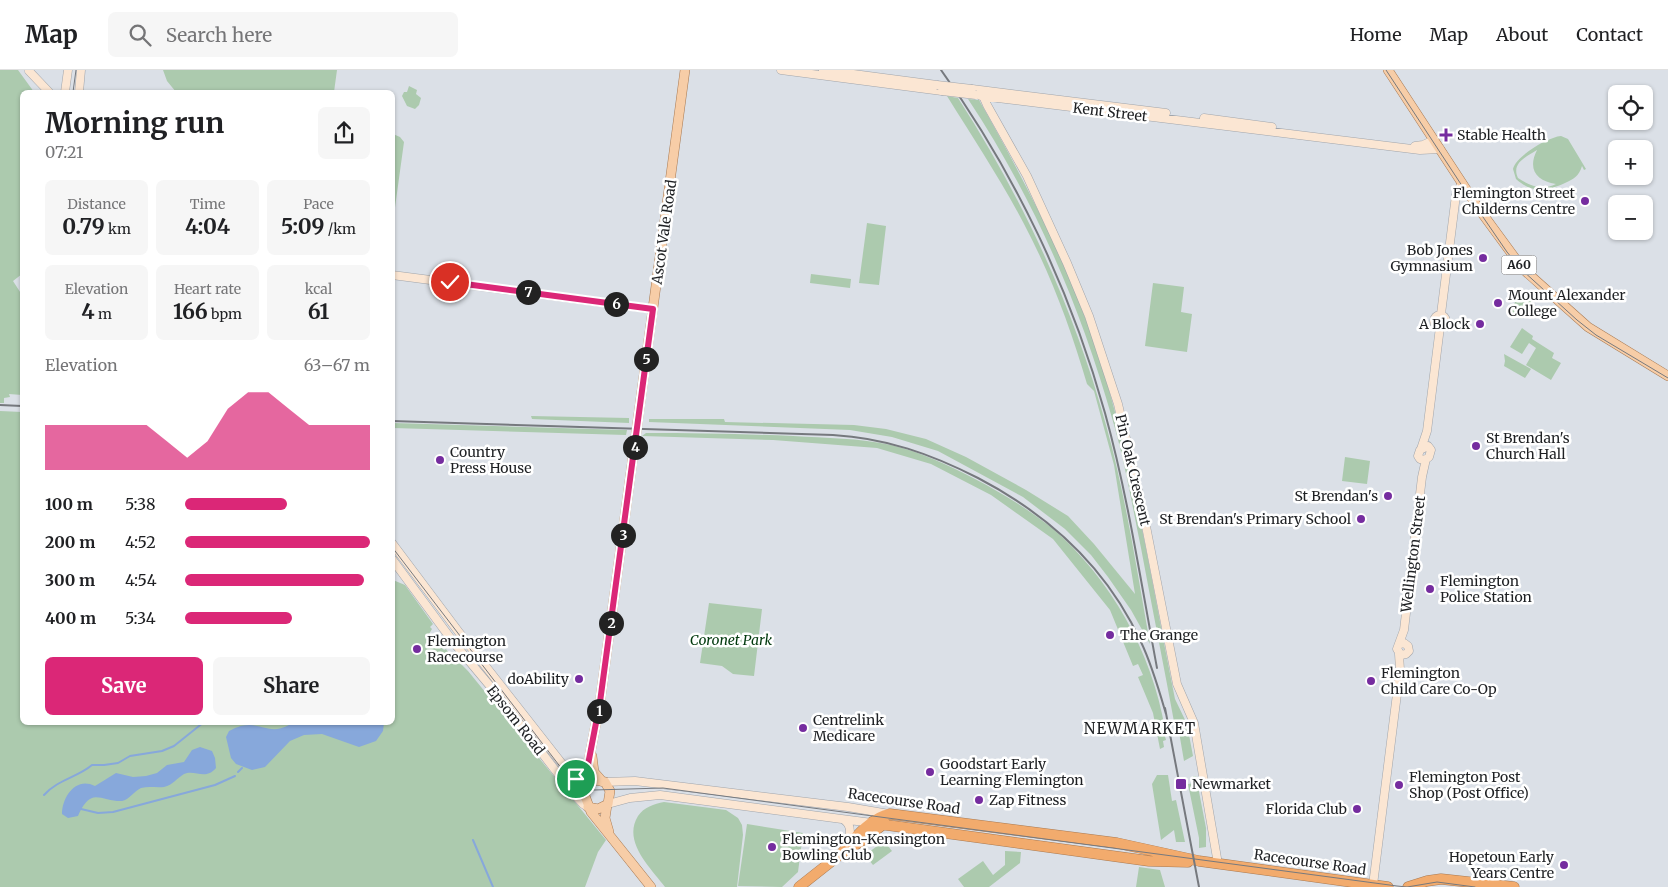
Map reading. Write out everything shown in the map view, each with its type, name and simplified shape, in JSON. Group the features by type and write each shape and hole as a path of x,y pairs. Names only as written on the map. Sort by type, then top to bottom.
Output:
{"highway":[{"name":"Racecourse Road","path":"891,814 1123,844 1199,861 1388,887"},
{"path":"799,887 842,852 860,842 877,824 889,819 891,814"},
{"name":"Racecourse Road","path":"877,824 1160,862 1199,861"},
{"path":"998,828 998,840"},
{"path":"1121,857 1123,844"},
{"path":"1408,887 1441,879 1514,887"}],"main road":[{"name":"Ascot Vale Road","path":"587,785 586,775 601,695 686,70"},
{"name":"A60","path":"1388,70 1509,251 1532,278 1593,331 1668,376"},
{"name":"Ascot Vale Road","path":"592,751 594,770 603,781"},
{"path":"596,780 607,784 610,792 607,804 598,809 588,807 585,794 587,785 596,780"},
{"name":"Epsom Road","path":"607,804 606,821 610,834"},
{"name":"Epsom Road","path":"588,807 651,887"}],"street":[{"path":"29,70 41,90"},
{"path":"29,70 47,90"},
{"path":"65,90 68,70"},
{"path":"79,90 81,70"},
{"name":"Kent Street","path":"781,70 940,88"},
{"name":"Kent Street","path":"823,70 977,93 1423,150 1440,149"},
{"name":"Kent Street","path":"977,93 1414,146 1423,145 1434,140"},
{"name":"Pin Oak Crescent","path":"977,93 987,105 1027,176 1047,218 1089,316 1108,372 1131,456 1178,684 1194,723 1218,864"},
{"name":"Wellington Street","path":"1373,885 1402,655 1397,649 1403,644 1423,459 1430,454 1425,448 1440,327 1435,323 1434,319 1441,314 1456,195 1462,183"},
{"path":"395,275 653,309"},
{"name":"Epsom Road","path":"395,548 567,770 574,778 587,785"},
{"name":"Epsom Road","path":"395,563 454,643 495,692 572,792 588,807"},
{"name":"Racecourse Road","path":"603,781 635,781 891,814"},
{"path":"742,806 744,794"},
{"name":"Racecourse Road","path":"607,804 623,799 653,795 877,824"},
{"path":"842,852 850,831 848,823 844,820"}],"green space":[{"path":"0,70 18,70 33,90 20,90 20,276 13,281 20,292 20,395 9,394 10,397 4,398 4,403 0,403"},
{"path":"163,70 337,70 334,90 174,90 167,81"},
{"path":"409,86 417,90 416,94 421,98 419,105 415,109 407,106 402,96 404,92 407,92"},
{"path":"947,96 958,98 1004,175 1044,256 1079,339 1106,425 1119,479 1131,534 1150,644 1131,610 1108,577 1091,555 1065,529 1023,497 938,451 892,437 850,430 649,422 649,419 724,419 725,422 854,425 886,429 926,439 966,457 1068,516 1135,594 1114,465 1094,391 1087,384 1060,302 1034,243 1006,191"},
{"path":"968,99 979,100 1014,163 1061,260 1100,360 1123,442 1175,699 1187,724 1193,756 1184,761 1178,726 1175,727 1125,467 1099,376 1070,293 1034,213 992,136"},
{"path":"395,135 404,142 395,207"},
{"path":"1561,136 1568,139 1586,169 1584,170 1582,166 1578,175 1568,182 1546,189 1534,189 1522,184 1516,179 1513,169 1515,164 1533,148","holes":["1537,150 1534,157 1534,169 1539,177 1556,184 1536,187 1518,178 1516,173 1518,164"]},
{"path":"867,223 886,226 879,285 859,283"},
{"path":"811,274 851,279 850,288 810,283"},
{"path":"1153,283 1184,287 1181,312 1192,314 1187,352 1145,346"},
{"path":"1522,291 1534,298 1521,319 1509,312"},
{"path":"1522,328 1533,336 1532,339 1554,353 1552,358 1561,363 1551,380 1526,365 1536,348 1529,343 1522,354 1510,347"},
{"path":"1504,354 1531,369 1525,378 1504,366"},
{"name":"Flemington Racecourse","path":"0,411 20,412 20,725 395,725 395,581 405,585 433,624 430,627 432,629 429,634 444,650 446,649 454,660 456,659 468,671 606,840 598,852 585,887 0,887"},
{"path":"531,416 629,418 629,423 532,419"},
{"path":"395,423 627,430 626,435 395,428"},
{"path":"646,433 793,436 867,441 891,445 934,459 1005,496 1034,514 1073,548 1093,570 1126,619 1150,672 1159,700 1165,729 1163,729 1166,740 1163,741 1164,747 1160,749 1153,713 1138,677 1143,675 1138,664 1133,666 1110,610 1053,539 991,495 931,464 877,448 773,440 642,436"},
{"path":"1345,457 1370,461 1367,484 1342,481"},
{"name":"Coronet Park","path":"709,603 762,609 754,676 733,674 722,666 700,663"},
{"path":"1157,775 1168,775 1172,801 1176,800 1185,842 1176,842 1174,830 1161,840 1152,784"},
{"path":"1193,776 1196,776 1206,828 1206,847 1199,848 1199,838 1188,784 1194,783"},
{"path":"664,802 726,810 738,818 742,825 743,835 737,887 665,887 640,854 634,835 634,826 640,813 650,806"},
{"name":"Flemington-Kensington Bowling Club","path":"747,824 803,833 798,872 782,887 738,886"},
{"path":"884,841 892,851 873,865 865,855"},
{"path":"1005,851 1021,852 1020,863 989,887 964,887 958,879 983,861 993,875 1005,865"},
{"path":"1139,867 1160,870 1165,887 1136,887"}],"water":[{"path":"249,725 269,729 283,728 289,725 384,725 383,731 376,741 359,747 322,734 304,735 290,741 265,767 252,770 236,764 231,758 226,737 229,731"},
{"path":"200,747 212,751 215,758 216,768 208,774 184,774 167,786 141,788 122,801 95,797 85,803 78,816 68,818 62,814 67,795 76,786 88,784 95,786 116,773 133,777 157,773 167,765 184,762 192,750"}],"waterway":[{"path":"44,795 55,786 92,765 118,763 130,756 162,751 174,746 200,725"},
{"path":"238,772 242,768"},
{"path":"81,809 98,813 113,812 215,785 235,776"},
{"path":"473,840 493,887"}],"tram line":[{"path":"73,90 76,70"},
{"path":"1386,70 1472,201 1507,252 1522,270 1596,335 1668,378"},
{"path":"395,551 565,773 574,783 581,787 594,790 663,788 1397,886 1407,887 1437,882 1475,887"}],"railway":[{"path":"941,70 968,109 1016,192 1058,278 1075,322 1105,413 1121,476 1157,668"},
{"path":"0,405 20,406"},
{"path":"395,421 833,435 890,444 925,455 978,478 1029,509 1073,546 1093,567 1111,590 1141,642 1152,669 1166,714"},
{"path":"1165,708 1199,887"}],"place":[{"name":"Stable Health","path":"1446,135"},
{"name":"Flemington Street Childerns Centre","path":"1585,201"},
{"name":"Bob Jones Gymnasium","path":"1483,258"},
{"name":"Mount Alexander College","path":"1498,303"},
{"name":"A Block","path":"1480,324"},
{"name":"St Brendan's Church Hall","path":"1476,446"},
{"name":"Country Press House","path":"440,460"},
{"name":"St Brendan's","path":"1388,496"},
{"name":"St Brendan's Primary School","path":"1361,519"},
{"name":"Flemington Police Station","path":"1430,589"},
{"name":"The Grange","path":"1110,635"},
{"name":"Flemington Racecourse","path":"417,649"},
{"name":"doAbility","path":"579,679"},
{"name":"Flemington Child Care Co-Op","path":"1371,681"},
{"name":"Centrelink Medicare","path":"803,728"},
{"name":"Goodstart Early Learning Flemington","path":"930,772"},
{"name":"Newmarket","path":"1181,784"},
{"name":"Flemington Post Shop (Post Office)","path":"1399,785"},
{"name":"Zap Fitness","path":"979,800"},
{"name":"Florida Club","path":"1357,809"},
{"name":"Flemington-Kensington Bowling Club","path":"772,847"},
{"name":"Hopetoun Early Years Centre","path":"1564,865"}],"district":[{"name":"NEWMARKET","path":"1140,729"}],"route":[{"path":"450,282 653,309 600,702 586,775 587,784 576,779"}]}
